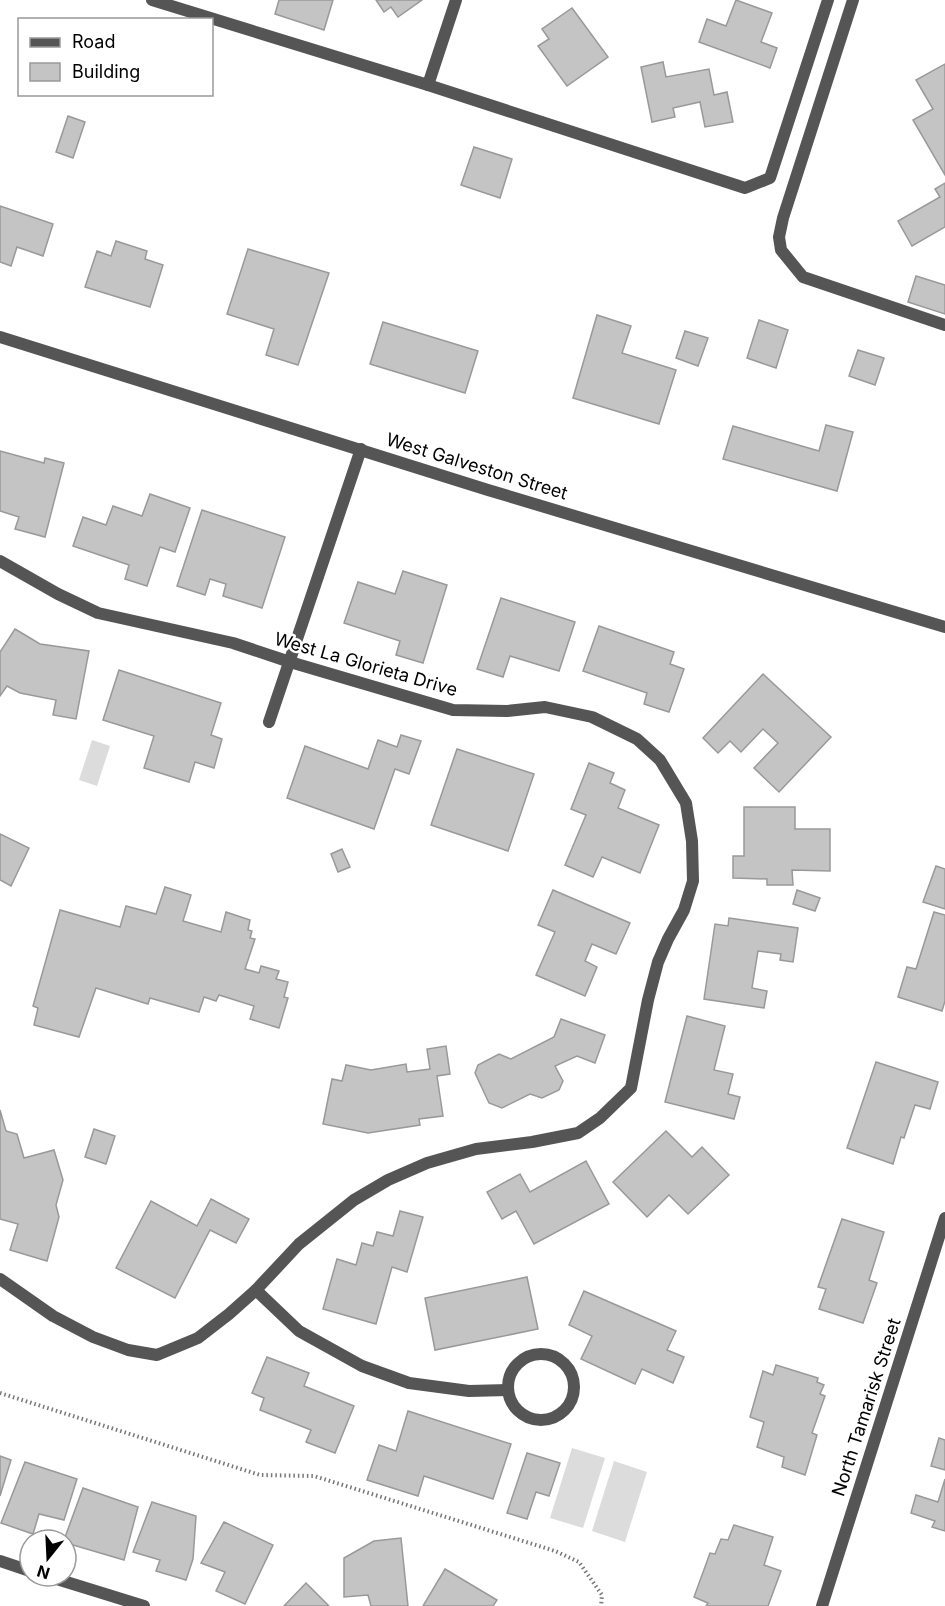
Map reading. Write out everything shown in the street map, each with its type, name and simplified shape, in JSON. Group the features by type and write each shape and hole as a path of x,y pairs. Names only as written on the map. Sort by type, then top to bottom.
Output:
{"street":[{"path":"428,85 456,0"},
{"path":"160,1 745,188 770,178 828,0"},
{"path":"853,0 783,219 779,237 781,250 803,277 945,325"},
{"name":"West Galveston Street","path":"0,336 361,448 488,490 945,627"},
{"path":"269,722 361,448"},
{"name":"West La Glorieta Drive","path":"0,561 58,594 98,613 233,643 453,710 507,711 545,707 592,717 637,739 660,760 686,802 692,841 693,881 684,910 658,962 648,1000 631,1088 600,1118 578,1133 476,1149 427,1163 388,1180 354,1200 299,1244 256,1290 198,1338 156,1355 128,1350 93,1337 53,1316 0,1279"},
{"name":"North Tamarisk Street","path":"822,1606 945,1218"},
{"path":"256,1290 299,1331 362,1366 409,1383 469,1391 508,1390"},
{"path":"534,1354 556,1357 565,1364 574,1383 569,1404 553,1418 543,1420 532,1419 522,1414 514,1407 508,1390 509,1375 515,1365 534,1354"},
{"path":"0,1562 18,1567"},
{"path":"78,1586 144,1606"}],"path":[{"path":"0,1393 260,1475 314,1476 555,1551 579,1562 602,1595 601,1606"}],"shaded area":[{"path":"92,740 110,746 97,786 79,780"},
{"path":"572,1448 605,1458 583,1528 550,1518"},
{"path":"614,1461 647,1472 625,1542 592,1531"}],"building":[{"path":"279,0 333,0 324,30 275,14"},
{"path":"376,0 422,0 398,17 391,7 384,12"},
{"path":"736,0 772,13 761,42 777,48 770,68 699,42 707,19 726,26"},
{"path":"572,8 608,57 567,86 538,46 549,39 542,29"},
{"path":"663,62 666,77 709,69 714,95 727,92 733,122 705,127 700,102 673,108 675,117 652,122 641,67"},
{"path":"945,64 945,175 913,120 933,109 916,80"},
{"path":"68,116 85,122 73,158 56,152"},
{"path":"474,147 512,159 500,198 461,185"},
{"path":"945,183 945,227 912,246 898,221 940,197 935,189"},
{"path":"0,206 53,224 43,256 17,247 11,266 0,262"},
{"path":"116,241 147,251 145,259 163,265 150,307 85,287 97,251 111,256"},
{"path":"248,249 329,273 298,365 266,355 274,329 227,314"},
{"path":"916,276 945,285 945,314 908,302"},
{"path":"597,315 631,326 622,353 676,370 659,424 573,398"},
{"path":"759,320 788,330 776,368 747,358"},
{"path":"383,322 478,351 465,393 370,364"},
{"path":"685,331 708,338 698,366 676,358"},
{"path":"858,350 884,358 875,385 849,376"},
{"path":"826,425 853,432 837,491 723,459 733,426 819,451"},
{"path":"0,451 44,463 45,458 64,463 45,537 15,529 19,517 0,511"},
{"path":"150,494 190,508 175,552 160,547 147,586 125,579 129,565 73,546 83,517 106,525 113,506 142,516"},
{"path":"202,510 285,537 262,608 223,596 226,584 210,579 205,595 177,586"},
{"path":"403,571 447,585 423,663 396,655 400,641 344,623 358,582 395,594"},
{"path":"501,598 575,622 559,671 510,656 503,677 477,669"},
{"path":"599,626 674,652 670,664 684,669 669,712 644,704 647,693 583,671"},
{"path":"15,629 40,644 89,651 76,719 53,715 56,700 20,693 7,686 0,696 0,652"},
{"path":"119,670 221,703 211,735 222,739 214,768 195,762 189,782 144,768 154,736 103,720"},
{"path":"763,674 831,737 779,792 754,768 778,743 763,729 741,752 730,741 718,753 703,738"},
{"path":"401,735 421,741 409,774 395,769 374,829 287,798 305,746 368,769 378,740 397,747"},
{"path":"457,749 534,774 508,851 431,825"},
{"path":"589,763 614,773 610,783 625,790 618,808 659,825 640,873 602,857 593,877 565,865 586,815 571,809"},
{"path":"744,807 795,807 795,829 830,829 830,871 792,870 793,885 767,885 767,879 733,878 733,856 744,856"},
{"path":"0,834 29,848 11,886 0,880"},
{"path":"342,849 350,867 338,872 331,854"},
{"path":"936,866 945,869 945,909 923,902"},
{"path":"165,887 191,895 183,921 221,932 226,912 250,920 248,930 252,931 250,938 255,939 245,969 259,973 261,966 279,971 276,979 288,982 284,997 288,998 279,1028 250,1019 254,1006 219,995 216,1001 204,997 199,1012 150,998 148,1004 96,988 79,1037 34,1025 38,1008 33,1006 60,910 120,927 126,906 156,914"},
{"path":"553,890 630,923 616,954 592,944 585,961 597,967 585,996 536,975 555,932 538,925"},
{"path":"797,890 820,898 815,911 793,904"},
{"path":"934,912 945,915 945,1001 942,1011 898,997 907,967 916,969"},
{"path":"729,918 798,928 793,962 780,960 781,954 758,951 752,988 767,991 764,1008 704,999 715,924 728,926"},
{"path":"687,1016 725,1026 714,1070 733,1074 728,1094 740,1097 734,1119 665,1102"},
{"path":"561,1019 605,1035 595,1063 577,1056 555,1066 563,1081 559,1090 542,1098 530,1094 502,1108 489,1103 475,1073 478,1065 499,1054 511,1059 554,1037"},
{"path":"446,1046 450,1074 437,1076 443,1116 419,1119 420,1125 368,1133 323,1124 332,1079 342,1081 346,1065 371,1070 406,1064 407,1072 430,1069 427,1049"},
{"path":"876,1062 938,1082 930,1109 915,1105 904,1138 901,1137 893,1164 847,1148"},
{"path":"0,1110 6,1131 17,1134 24,1158 54,1150 63,1180 56,1205 59,1217 47,1261 10,1250 18,1224 0,1219"},
{"path":"94,1129 115,1136 106,1164 85,1157"},
{"path":"666,1131 692,1157 702,1147 729,1175 688,1214 669,1195 647,1217 613,1182"},
{"path":"586,1161 609,1204 534,1244 516,1211 502,1219 487,1192 520,1174 530,1192"},
{"path":"211,1199 249,1219 236,1243 210,1230 175,1298 116,1268 151,1201 197,1226"},
{"path":"400,1211 423,1217 407,1272 392,1267 376,1324 323,1309 337,1259 356,1265 362,1243 373,1246 377,1232 393,1236"},
{"path":"842,1219 884,1232 869,1280 877,1283 863,1323 819,1309 826,1289 818,1287"},
{"path":"527,1277 538,1329 435,1350 425,1298"},
{"path":"584,1291 676,1331 667,1350 684,1357 673,1383 642,1369 635,1384 581,1359 592,1336 569,1325"},
{"path":"267,1357 309,1373 304,1386 354,1406 335,1453 306,1442 311,1430 260,1410 264,1398 252,1393"},
{"path":"776,1365 818,1378 817,1382 824,1385 820,1394 825,1396 812,1433 817,1435 805,1475 782,1467 784,1457 757,1447 764,1422 750,1417 763,1371 773,1375"},
{"path":"408,1411 511,1444 493,1499 424,1476 418,1496 367,1480 379,1445 396,1451"},
{"path":"939,1438 945,1440 945,1470 931,1466"},
{"path":"527,1453 560,1463 549,1496 536,1492 527,1519 507,1513"},
{"path":"0,1456 11,1460 0,1496"},
{"path":"25,1462 77,1479 64,1520 39,1514 35,1528 18,1529 1,1523"},
{"path":"945,1479 945,1531 932,1527 935,1521 911,1513 916,1495 938,1502"},
{"path":"83,1488 138,1507 124,1560 78,1547 78,1528 68,1528"},
{"path":"152,1502 196,1516 193,1559 186,1580 156,1571 160,1560 133,1552"},
{"path":"224,1522 273,1545 245,1604 216,1591 225,1572 201,1563"},
{"path":"734,1525 773,1537 764,1565 781,1571 768,1606 706,1606 708,1603 694,1597 710,1553 715,1554 721,1539 728,1540"},
{"path":"401,1538 408,1606 371,1606 368,1595 344,1597 344,1558 374,1541"},
{"path":"445,1569 497,1600 493,1606 423,1606"},
{"path":"306,1583 329,1606 284,1606"}]}
